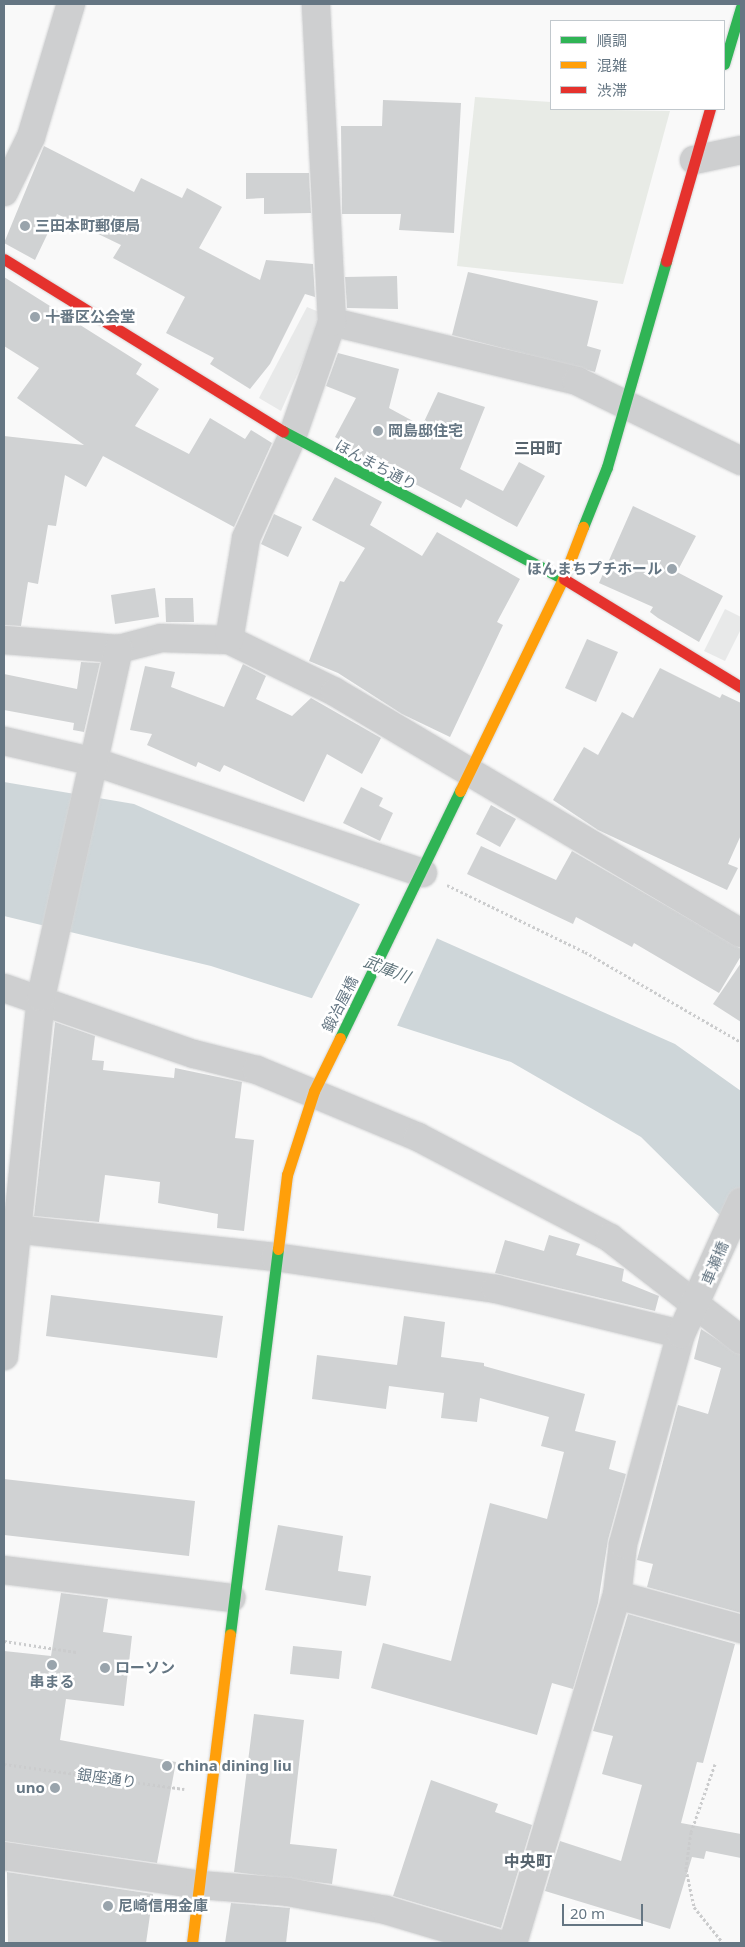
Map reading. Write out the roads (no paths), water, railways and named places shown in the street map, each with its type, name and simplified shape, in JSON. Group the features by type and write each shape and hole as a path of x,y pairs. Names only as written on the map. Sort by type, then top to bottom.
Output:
{"street":[{"path":"4,192 31,137 71,4"},
{"path":"229,640 246,538 292,437 332,322 316,4"},
{"path":"725,61 741,7"},
{"name":"鍛冶屋橋","path":"192,1943 231,1598 286,1175 316,1086 419,880 563,579 626,402 710,110"},
{"path":"694,160 741,150"},
{"name":"ほんまち通り","path":"4,259 292,437 563,579 741,687"},
{"path":"332,322 576,381 626,402 741,461"},
{"path":"4,640 119,649 161,638 229,640 288,665 741,933"},
{"path":"4,1356 11,1229 42,991 94,767 119,649"},
{"path":"4,741 94,767 419,880"},
{"path":"4,988 42,991 194,1054 316,1086 418,1137 610,1238 699,1299 741,1340"},
{"name":"車瀬橋","path":"513,1943 617,1595 624,1544 681,1334 699,1299 741,1202"},
{"path":"11,1229 274,1257 496,1289 681,1334"},
{"path":"4,1570 231,1598"},
{"path":"617,1595 741,1629"},
{"path":"4,1856 200,1884 288,1892 386,1910 496,1943"}],"water":[{"name":"武庫川","path":"4,782 134,804 675,1044 741,1091 741,1236 641,1137 511,1062 211,966 4,916"}],"place":[{"name":"三田本町郵便局","path":"25,226"},
{"name":"十番区公会堂","path":"35,317"},
{"name":"岡島邸住宅","path":"378,431"},
{"name":"ほんまちプチホール","path":"672,569"},
{"name":"串まる","path":"52,1665"},
{"name":"ローソン","path":"105,1668"},
{"name":"china dining liu","path":"167,1766"},
{"name":"uno","path":"55,1788"},
{"name":"尼崎信用金庫","path":"108,1906"}],"district":[{"name":"三田町","path":"538,448"},
{"name":"中央町","path":"528,1861"}]}
